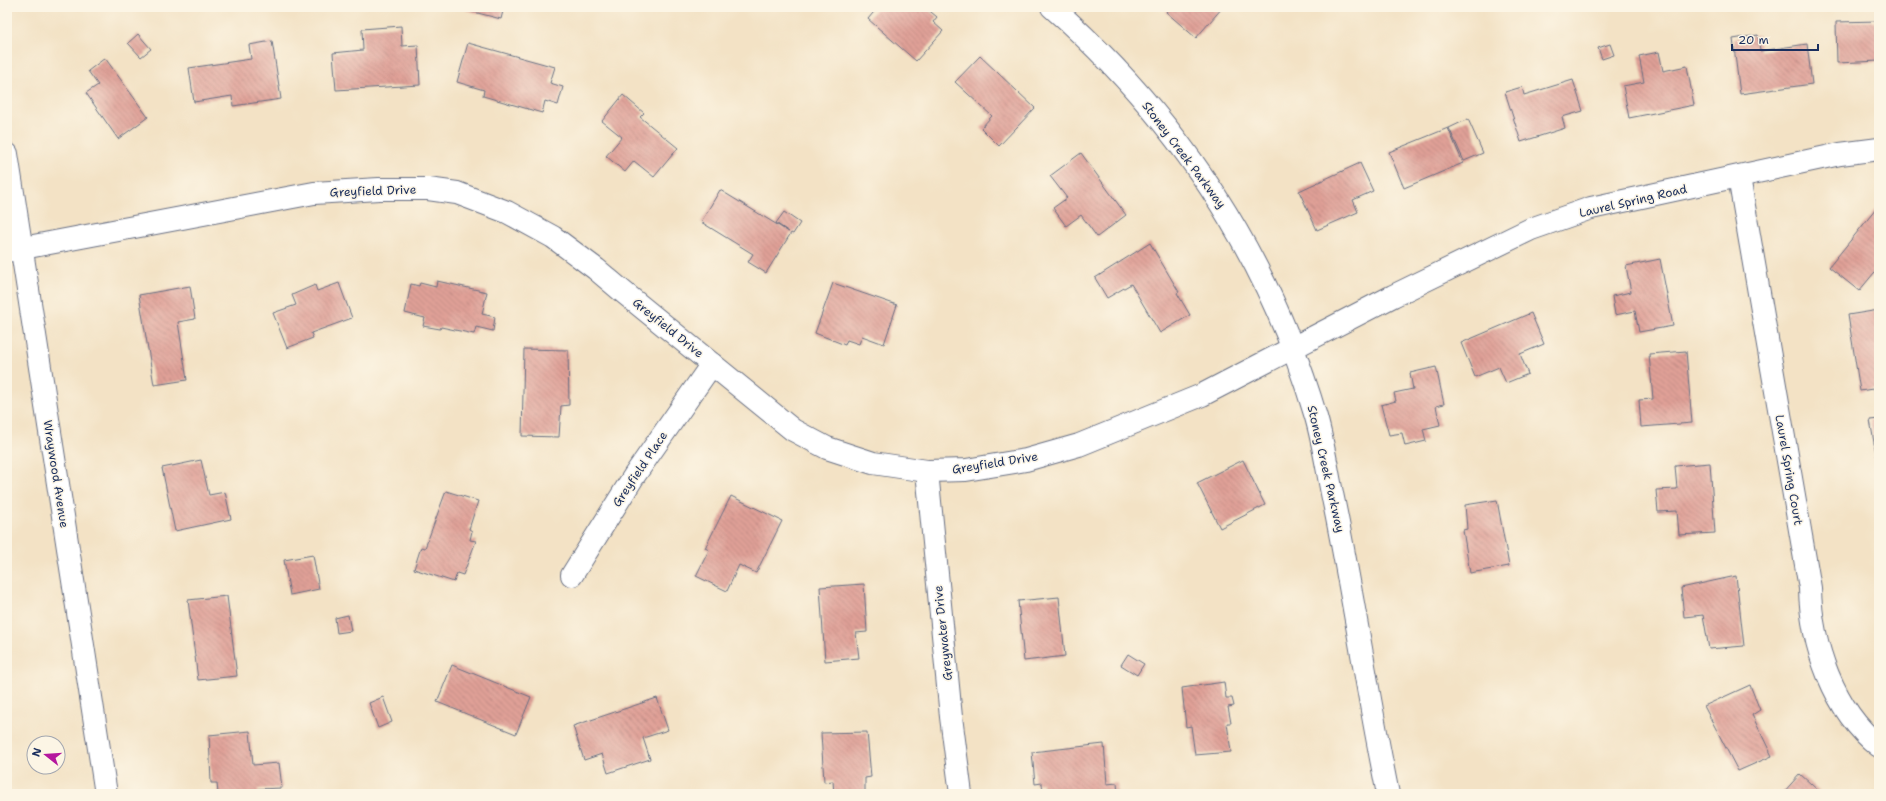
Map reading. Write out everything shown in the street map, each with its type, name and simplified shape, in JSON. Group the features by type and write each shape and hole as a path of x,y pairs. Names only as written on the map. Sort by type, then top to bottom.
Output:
{"street":[{"name":"Stoney Creek Parkway","path":"1054,8 1106,58 1161,120 1211,187 1243,239 1270,292 1293,347 1320,434 1345,555 1388,794"},
{"name":"Laurel Spring Road","path":"1293,347 1393,296 1531,229 1591,208 1840,154 1879,149"},
{"name":"Wraywood Avenue","path":"7,154 14,250 106,794"},
{"name":"Laurel Spring Court","path":"1739,177 1810,588 1816,640 1829,677 1850,715 1879,746"},
{"name":"Greyfield Drive","path":"14,250 314,193 379,189 428,189 457,193 507,212 553,237 596,269 794,430 828,448 874,463 927,471 966,470 1026,460 1079,445 1202,395 1293,347"},
{"name":"Greyfield Place","path":"572,575 634,476 712,364"},
{"name":"Greywater Drive","path":"927,471 961,794"}],"building":[{"path":"467,7 504,7 501,19 466,10"},
{"path":"878,7 925,7 937,17 933,22 943,31 916,61 868,19"},
{"path":"1170,7 1223,7 1196,38 1166,12"},
{"path":"1879,21 1879,61 1837,63 1836,22"},
{"path":"401,26 402,46 418,45 420,85 336,90 333,53 363,50 362,29"},
{"path":"138,34 151,49 141,57 128,43"},
{"path":"1758,35 1760,51 1807,44 1812,84 1740,94 1733,39"},
{"path":"272,41 281,99 233,106 232,96 194,102 189,68 251,59 249,45"},
{"path":"468,43 555,67 550,83 563,87 558,105 545,101 542,113 483,96 484,90 457,82"},
{"path":"1610,44 1614,55 1602,59 1598,48"},
{"path":"1659,52 1663,71 1687,66 1694,105 1629,118 1623,86 1644,82 1639,56"},
{"path":"980,56 1035,108 999,146 981,128 992,116 955,82"},
{"path":"105,58 148,117 118,139 86,93 98,85 88,71"},
{"path":"1573,80 1583,111 1562,117 1565,128 1521,142 1505,92 1522,87 1524,95"},
{"path":"623,95 644,113 640,117 678,148 654,177 634,161 625,172 606,156 622,137 602,121"},
{"path":"1468,119 1483,153 1464,161 1449,128"},
{"path":"1448,128 1463,163 1404,188 1389,152"},
{"path":"1081,153 1126,215 1097,237 1081,215 1066,226 1053,208 1067,198 1050,176"},
{"path":"1360,163 1373,191 1353,200 1358,212 1317,230 1299,191"},
{"path":"720,190 789,232 776,223 784,212 800,223 793,234 791,233 766,273 748,262 753,254 701,222"},
{"path":"1876,209 1879,212 1879,267 1859,291 1829,267"},
{"path":"1150,243 1179,292 1177,293 1190,315 1160,333 1131,284 1107,298 1095,278"},
{"path":"1660,259 1673,326 1639,332 1635,311 1615,315 1612,296 1631,292 1626,266"},
{"path":"437,281 487,292 482,314 495,317 493,331 476,327 474,334 441,327 440,329 423,326 425,318 405,313 411,284 419,286 420,283 436,287"},
{"path":"339,283 352,318 311,333 313,338 287,348 273,313 296,305 292,295 315,285 317,291"},
{"path":"833,283 897,305 884,344 862,336 859,344 847,340 845,345 815,333"},
{"path":"190,286 195,319 178,322 187,380 154,385 139,295"},
{"path":"1879,310 1879,388 1860,391 1848,315"},
{"path":"1531,313 1544,344 1520,354 1528,374 1506,383 1499,367 1475,377 1461,343"},
{"path":"524,349 568,350 569,405 561,406 559,437 522,436"},
{"path":"1686,351 1692,423 1641,427 1639,400 1653,399 1649,354"},
{"path":"1436,367 1444,404 1436,406 1440,425 1423,429 1426,441 1405,446 1402,433 1389,435 1381,405 1396,401 1394,393 1413,389 1410,373"},
{"path":"1879,419 1879,464 1878,465 1870,420"},
{"path":"201,460 209,495 225,492 231,519 175,531 162,468"},
{"path":"1243,460 1265,505 1220,528 1197,483"},
{"path":"1710,463 1715,533 1679,535 1677,511 1658,512 1656,490 1677,489 1675,466"},
{"path":"446,491 478,501 469,529 472,531 470,540 476,541 463,575 457,573 454,582 414,569 421,547 425,548"},
{"path":"731,496 782,521 756,573 739,565 727,591 696,576 709,550 705,548"},
{"path":"1497,500 1509,566 1470,573 1463,530 1467,529 1465,505"},
{"path":"313,555 319,589 290,595 284,560"},
{"path":"1736,576 1744,646 1709,649 1703,615 1684,617 1681,588"},
{"path":"864,584 867,632 856,633 859,658 825,661 820,587"},
{"path":"227,596 237,676 198,680 188,600"},
{"path":"1059,597 1065,656 1024,661 1018,601"},
{"path":"348,615 351,631 337,633 335,618"},
{"path":"1128,654 1144,664 1137,675 1121,665"},
{"path":"452,665 531,697 516,734 437,702"},
{"path":"1224,682 1226,698 1232,698 1234,706 1228,707 1231,723 1227,723 1231,752 1195,755 1191,726 1186,727 1182,688"},
{"path":"1750,685 1760,710 1752,715 1772,756 1738,771 1704,706"},
{"path":"383,697 392,722 378,728 369,703"},
{"path":"657,698 668,730 643,738 650,759 608,773 602,754 584,760 573,726"},
{"path":"250,731 253,765 279,763 282,788 258,789 259,794 218,794 217,783 211,783 209,735"},
{"path":"867,732 871,777 865,778 865,794 834,794 833,781 824,782 821,733"},
{"path":"1104,744 1107,784 1117,783 1118,794 1043,794 1042,783 1035,784 1032,752"},
{"path":"1800,774 1822,794 1782,794"}]}
